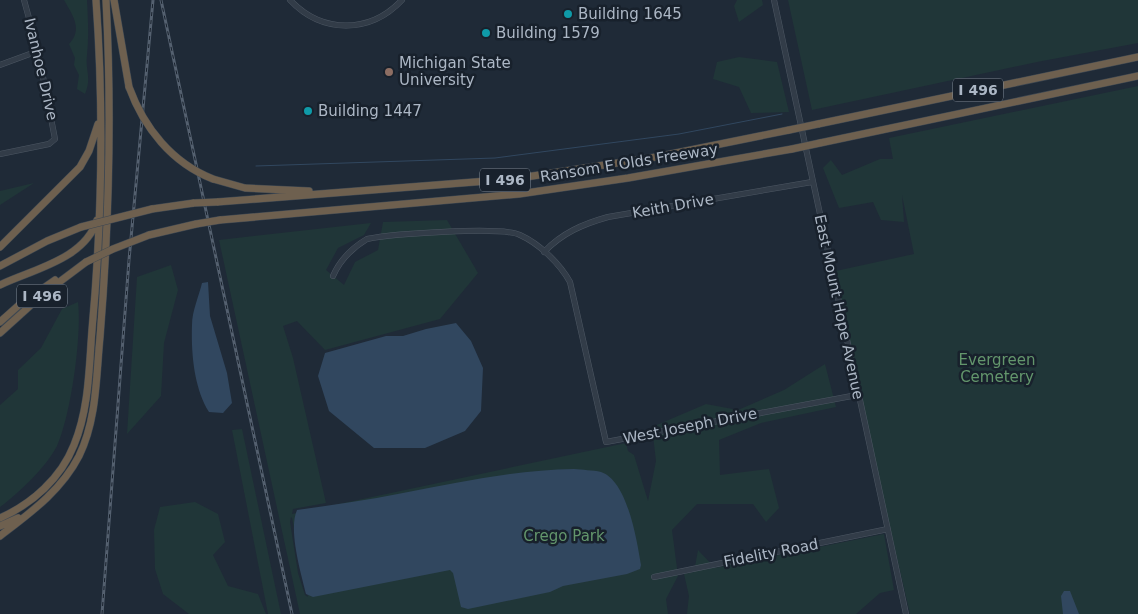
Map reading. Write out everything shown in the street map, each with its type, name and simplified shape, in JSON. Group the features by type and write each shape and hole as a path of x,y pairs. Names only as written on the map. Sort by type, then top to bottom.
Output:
{"highway":[{"path":"0,518 22,506 50,482 70,455 81,428 86,401 97,271 104,137 100,119 96,0"},
{"path":"0,536 44,501 64,480 78,457 89,428 93,410 106,264 104,137 106,0"},
{"path":"114,0 129,87 142,116 161,143 189,167 213,179 253,189 346,192"},
{"name":"Ransom E Olds Freeway","path":"0,266 47,241 81,227 152,208 194,203 482,182 556,173 690,151 1138,57"},
{"name":"Ransom E Olds Freeway","path":"0,333 37,300 86,262 127,243 196,224 220,220 519,194 628,178 792,149 1138,76"},
{"path":"0,247 52,198 80,167 89,151 100,119"},
{"path":"0,285 78,249 92,233 100,207"},
{"path":"0,322 38,292 86,262"},
{"path":"0,526 22,516 44,501"}],"street":[{"name":"Ivanhoe Drive","path":"0,154 50,144 55,139 38,51 24,0"},
{"path":"290,0 315,20 342,26 369,23 386,15 402,0"},
{"name":"East Mount Hope Avenue","path":"774,0 857,395 906,614"},
{"path":"0,65 38,51"},
{"name":"Keith Drive","path":"544,252 559,237 585,224 608,217 812,182"},
{"path":"333,276 338,265 353,249 367,239 376,237 495,230 520,234 544,252"},
{"name":"West Joseph Drive","path":"544,252 557,263 570,282 606,442 857,395"},
{"name":"Fidelity Road","path":"654,577 888,529"}],"green space":[{"path":"64,0 87,0 88,78 85,94 77,89 79,75 74,65 75,58 69,44 76,28 73,17"},
{"path":"737,0 762,0 763,5 739,22 734,6"},
{"path":"788,0 1138,0 1138,43 1037,62 812,110"},
{"path":"739,57 777,62 789,112 751,113 739,87 713,79 717,62"},
{"name":"Evergreen Cemetery","path":"1138,86 1138,614 910,614 831,272 914,254 902,195 904,222 881,220 873,202 839,208 823,168 831,160 842,175 880,159 893,159 889,138"},
{"path":"34,183 0,205 0,191"},
{"path":"447,220 478,273 440,319 325,350 297,321 283,326 293,358 326,503 293,509 292,514 626,443 628,451 634,455 648,501 656,461 652,427 706,404 738,410 784,390 825,364 836,407 761,423 719,440 720,475 769,469 779,508 766,522 753,504 697,504 672,530 678,576 666,599 668,614 300,614 219,240 371,223 364,235 338,248 326,270 344,285 355,262 378,250 383,222","holes":["292,518 308,597 305,595 298,573 290,522"]},
{"path":"171,265 178,290 164,343 161,396 127,434 137,277"},
{"path":"78,302 77,354 71,396 57,446 32,479 0,507 0,405 18,389 18,370 41,348 62,309"},
{"path":"242,429 281,614 268,614 232,430"},
{"path":"195,502 218,514 225,542 213,555 228,586 258,594 266,614 189,614 163,594 155,569 154,530 160,507"},
{"path":"884,534 894,590 880,593 856,614 687,614 689,596 684,574 694,572 698,550 715,568"}],"water":[{"path":"208,282 210,316 227,373 232,403 223,413 209,412 200,392 194,370 192,320 202,283"},
{"path":"456,323 471,341 483,368 481,411 465,431 425,448 374,448 329,411 318,376 325,353 386,336 403,336"},
{"name":"Crego Park","path":"574,469 601,472 618,487 630,513 641,565 640,569 627,574 563,586 550,592 468,609 461,607 453,573 450,570 313,597 306,594 295,540 294,529 297,510 377,498 488,477"},
{"path":"1064,591 1070,591 1079,614 1063,614 1061,596"}],"waterway":[{"path":"256,166 495,158 679,134 782,114"}],"railway":[{"path":"102,614 129,260 153,0"},
{"path":"161,0 292,614"}],"place":[{"name":"Building 1645","path":"568,14"},
{"name":"Building 1579","path":"486,33"},
{"name":"Michigan State University","path":"389,72"},
{"name":"Building 1447","path":"308,111"}]}
